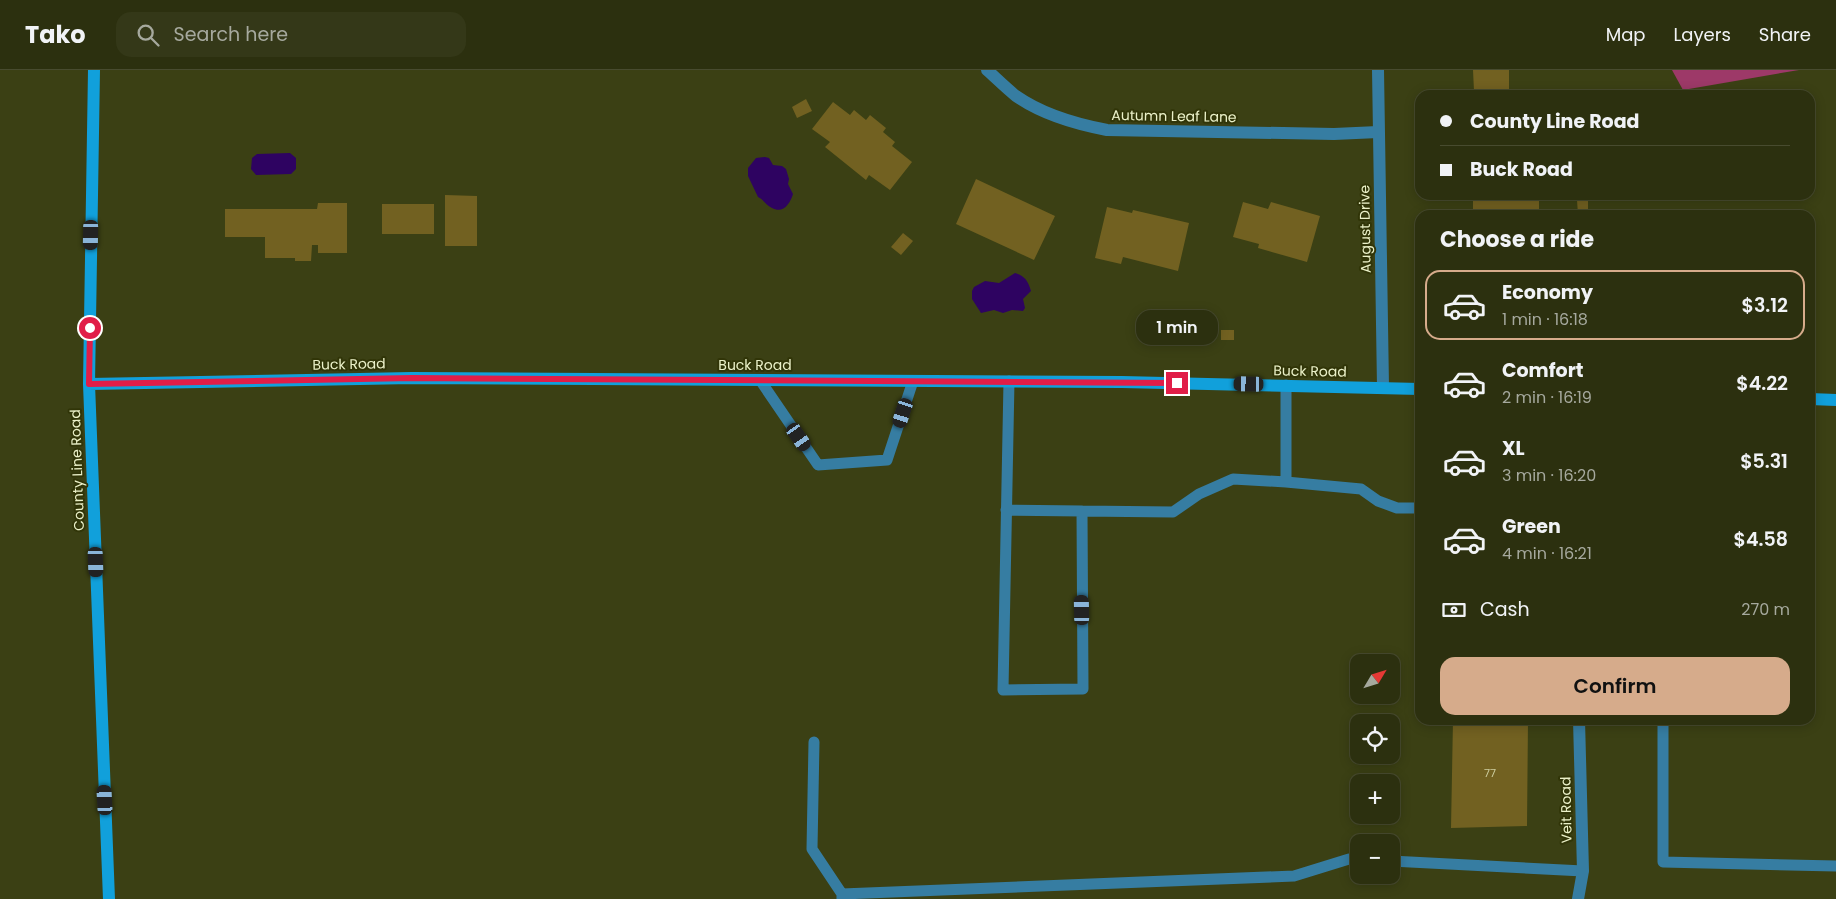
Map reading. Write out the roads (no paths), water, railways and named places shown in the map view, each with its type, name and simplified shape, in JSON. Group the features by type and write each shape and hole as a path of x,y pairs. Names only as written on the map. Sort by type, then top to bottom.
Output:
{"street":[{"name":"County Line Road","path":"94,70 89,384 109,899"},
{"name":"Autumn Leaf Lane","path":"987,70 1017,96 1054,116 1080,125 1107,130 1334,134 1378,132"},
{"name":"August Drive","path":"1378,70 1383,387"},
{"name":"Buck Road","path":"89,384 412,378 1009,381 1415,389"},
{"path":"1815,399 1836,400"},
{"name":"Veit Road","path":"1578,899 1583,872 1579,725"}],"lane":[{"path":"760,380 818,465 887,460 913,381"},
{"path":"1009,381 1003,690 1083,689 1082,511"},
{"path":"1286,385 1286,482"},
{"path":"1006,510 1174,512 1199,494 1233,479 1361,489 1378,501 1396,508 1415,508"},
{"path":"1664,725 1663,862 1836,866"},
{"path":"814,742 812,849 842,896 1294,876 1350,859"},
{"path":"1400,862 1583,872"}]}
